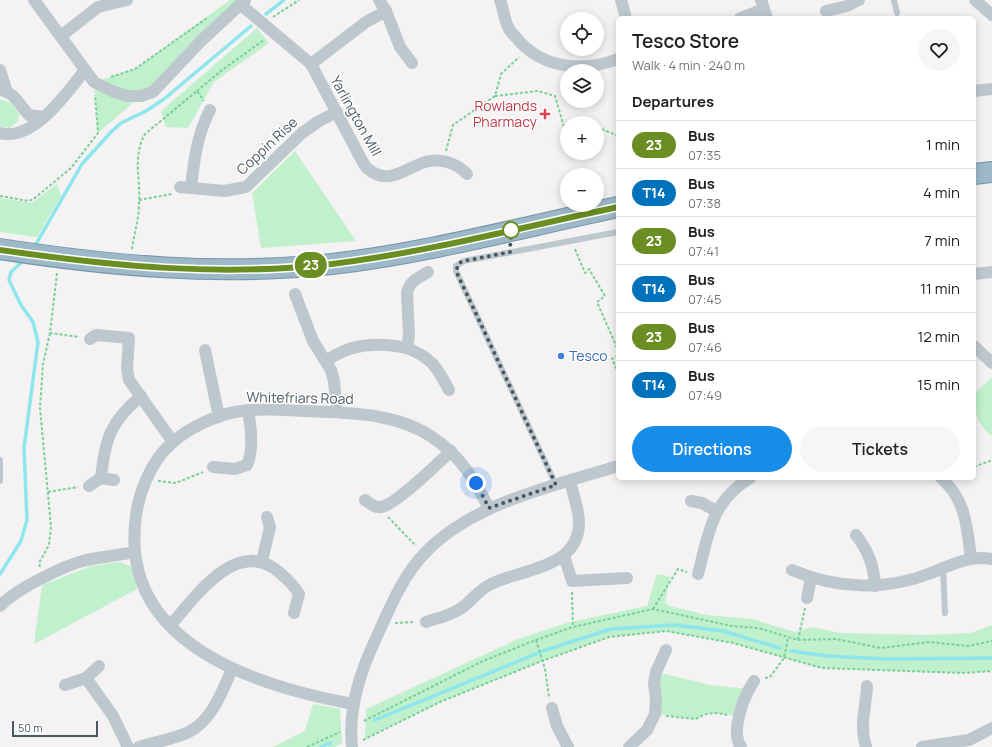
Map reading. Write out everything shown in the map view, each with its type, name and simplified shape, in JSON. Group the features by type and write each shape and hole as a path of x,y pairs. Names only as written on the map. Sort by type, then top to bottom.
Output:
{"highway":[{"path":"976,174 992,172"},
{"path":"0,250 130,266 226,270 332,264 433,247 616,207"}],"street":[{"path":"34,0 94,82 114,92 128,96 141,96 153,92 201,41 243,2"},
{"path":"61,36 98,8 127,0"},
{"path":"379,0 386,11 400,47 412,64"},
{"path":"500,0 504,18 510,30 527,50 545,60 560,64"},
{"path":"621,0 625,16"},
{"path":"825,10 847,6 859,0"},
{"path":"975,0 992,15"},
{"name":"Yarlington Mill","path":"243,2 264,24 311,64 367,168 377,173 389,176 399,175 422,163 443,162 458,166 467,174"},
{"path":"745,16 764,9"},
{"path":"311,64 366,22 386,11"},
{"path":"601,64 616,59"},
{"path":"0,70 4,91 13,95 29,115 44,116"},
{"path":"0,133 20,133 44,116 85,70"},
{"path":"976,91 992,89"},
{"path":"186,187 202,127 210,110"},
{"name":"Coppin Rise","path":"186,187 224,191 246,187 302,133 319,120 337,112"},
{"path":"407,348 409,335 407,292 409,286 414,281 428,272"},
{"path":"976,274 992,272"},
{"path":"294,294 313,341 326,361 334,381 337,412"},
{"path":"90,339 96,335 129,338 127,368 129,380 173,442"},
{"path":"326,361 339,352 355,347 390,345 407,348 421,354 432,362 439,370 449,390"},
{"path":"976,348 992,364"},
{"path":"205,350 219,417"},
{"path":"101,478 104,449 108,435 128,406 141,396"},
{"path":"213,467 235,469 242,468 247,465 251,457 248,410"},
{"name":"Whitefriars Road","path":"353,704 295,692 232,669 207,655 170,626 146,592 134,552 135,519 147,479 156,463 173,442 195,427 219,417 248,410 337,412 368,415 412,426 431,436 451,451 469,471 489,508"},
{"path":"372,504 385,506 400,496 451,451"},
{"path":"352,747 350,728 353,704 361,672 382,623 399,590 424,554 448,532 489,508 616,467"},
{"path":"89,486 101,478 114,480"},
{"path":"698,574 716,511 730,492 747,480"},
{"path":"944,480 958,498 965,514 971,558"},
{"path":"426,622 456,612 488,585 502,578 545,566 564,556 573,544 578,533 579,522 570,481"},
{"path":"691,501 702,503 716,511"},
{"path":"262,561 270,527 267,517"},
{"path":"856,535 870,558 874,570 875,586"},
{"path":"2,601 42,578 85,560 134,552"},
{"path":"564,556 572,581 627,578"},
{"path":"792,570 811,578 854,585 875,586 914,579 971,558 992,559"},
{"path":"170,626 199,592 222,571 242,562 252,560 262,561 273,568 294,586 299,594 294,613"},
{"path":"807,598 811,578"},
{"path":"629,747 647,730 655,714 656,700 654,683 656,672 666,650"},
{"path":"65,685 86,678 99,666"},
{"path":"139,747 188,732 199,726 208,716 217,701 232,669"},
{"path":"86,678 114,716 128,747"},
{"path":"741,747 737,741 738,717 749,689 754,681"},
{"path":"866,747 861,727 866,704 867,686"},
{"path":"552,708 557,726 568,747"},
{"path":"922,747 969,740 992,728"}],"lane":[{"path":"894,0 897,13"},
{"path":"556,485 456,271 459,263 616,232"},
{"path":"0,460 0,481"},
{"path":"943,568 945,613"}],"path":[{"path":"264,24 299,0"},
{"path":"0,196 29,201 35,198 71,168 98,133 94,82 135,69 213,14"},
{"path":"130,266 140,200 137,167 140,144 145,134 222,70 274,33"},
{"path":"495,96 501,74 527,50"},
{"path":"197,91 210,110"},
{"path":"443,162 453,125 495,96 538,92 556,96 561,116"},
{"path":"604,130 616,135"},
{"path":"140,200 176,193 186,187"},
{"path":"571,240 585,272 589,269 605,296 597,302 616,345"},
{"path":"42,578 39,563 49,545 51,527 40,408 43,364 50,333 58,258"},
{"path":"50,333 90,339"},
{"path":"616,356 612,359 616,368"},
{"path":"976,466 992,460"},
{"path":"147,479 164,483 176,483 213,467"},
{"path":"48,492 89,486"},
{"path":"372,504 424,554"},
{"path":"653,609 678,569 698,574"},
{"path":"572,581 574,627"},
{"path":"798,640 807,598"},
{"path":"307,747 350,728 391,705 482,662 536,640 574,627 653,609 732,626 758,628 798,640 836,639 881,648 893,648 929,642 968,646 992,641"},
{"path":"382,623 426,622"},
{"path":"754,681 770,677 784,658 788,638"},
{"path":"536,640 545,669 546,690 552,708"},
{"path":"655,714 696,719 704,714 715,712 738,717"}],"green space":[{"path":"230,0 245,0 141,96 98,133 94,82 135,69"},
{"path":"257,28 269,43 214,82 188,128 166,127 161,111"},
{"path":"0,99 11,103 19,114 18,121 10,128 0,127"},
{"path":"295,151 356,241 261,248 252,193"},
{"path":"57,184 61,196 37,237 0,232 0,198 32,203"},
{"path":"991,378 992,379 992,436 987,432 977,418 976,392"},
{"path":"119,562 130,566 135,576 137,589 34,644 42,585 91,566"},
{"path":"657,574 670,577 665,603 670,606 707,615 752,619 795,632 813,627 840,633 926,635 971,633 992,625 992,671 963,673 822,668 733,643 666,631 609,637 542,661 440,702 365,739 366,709 518,639 570,622 647,606"},
{"path":"656,672 710,685 749,689 738,717 711,713 696,719 655,714"},
{"path":"313,704 340,709 342,743 335,747 273,747 305,731"}],"waterway":[{"path":"266,14 284,0"},
{"path":"36,244 82,164 112,131 121,123 146,111 164,99 251,26"},
{"path":"0,574 21,541 27,520 24,448 38,342 33,322 21,305 9,280 11,272 24,260"},
{"path":"375,720 543,651 611,629 674,625 723,631 780,648"},
{"path":"791,651 827,656 885,659 992,658"},
{"path":"321,747 330,743"}],"bus line":[{"name":"23","path":"0,250 130,266 226,270 286,268 332,264 380,257 616,207"}],"place":[{"name":"Rowlands Pharmacy","path":"545,114"},
{"name":"Tesco","path":"561,356"}],"route":[{"path":"476,483 489,508 556,485 456,271 456,266 464,261 510,252 511,230"}]}
